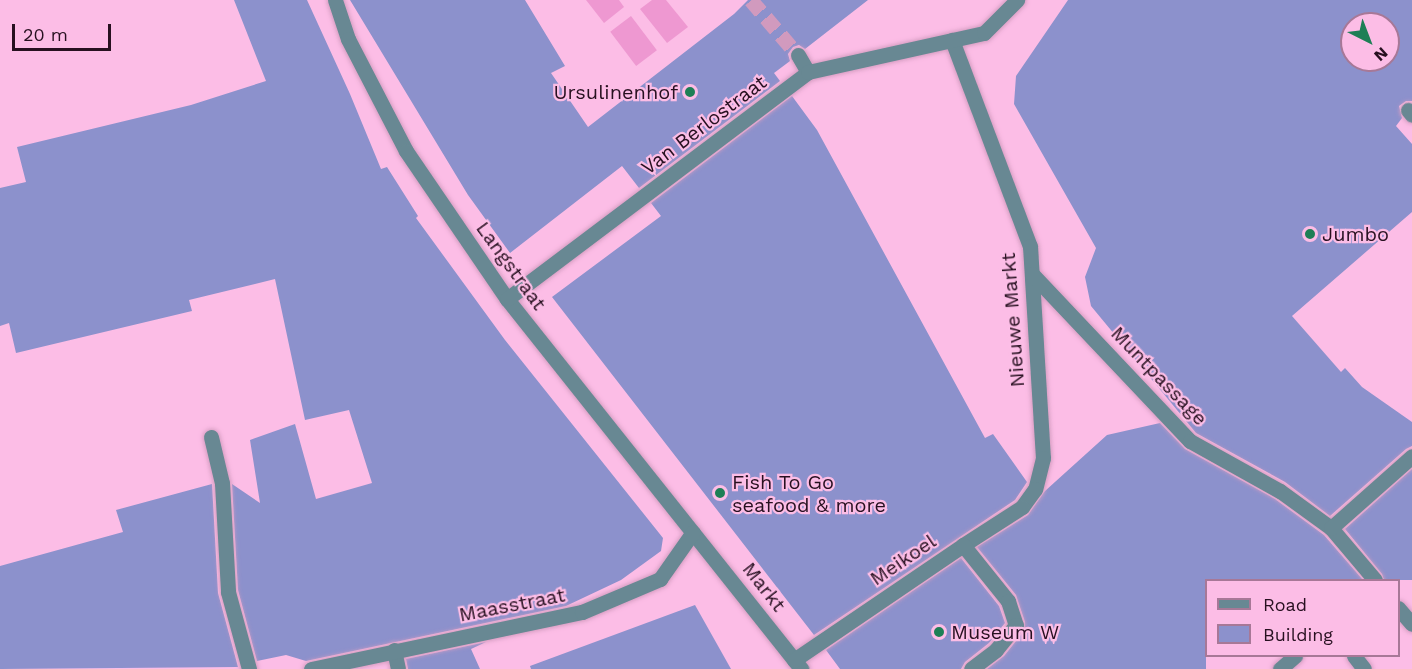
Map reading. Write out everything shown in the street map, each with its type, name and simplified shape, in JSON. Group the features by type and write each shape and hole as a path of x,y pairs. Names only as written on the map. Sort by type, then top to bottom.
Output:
{"street":[{"name":"Langstraat","path":"335,0 348,39 406,151 507,299 693,532"},
{"path":"952,40 984,33 1010,10 1017,0"},
{"name":"Van Berlostraat","path":"507,299 808,72 952,40"},
{"name":"Nieuwe Markt","path":"952,40 1030,246 1043,458 1035,489 1022,507 963,545"},
{"path":"798,55 808,72"},
{"name":"Muntpassage","path":"1032,274 1190,441 1280,491 1331,528 1374,579"},
{"path":"211,437 222,483 228,592 249,669"},
{"path":"1331,528 1412,456"},
{"name":"Maasstraat","path":"310,669 582,612 660,579 693,532"},
{"name":"Markt","path":"693,532 798,664"},
{"name":"Meikoel","path":"798,664 963,545 1008,601 1016,625 996,650 971,669"},
{"path":"1400,610 1412,624"},
{"path":"394,650 398,669"},
{"path":"1280,669 1294,657"},
{"path":"1355,657 1364,669"}],"shaded area":[{"path":"586,0 619,0 624,7 604,23"},
{"path":"652,0 666,0 688,27 667,43 640,9"},
{"path":"631,16 657,50 636,66 610,32"}],"building":[{"path":"234,0 307,0 381,169 387,167 418,216 416,218 505,340 663,538 661,551 621,580 566,606 306,661 286,655 257,661 238,590 232,484 260,503 250,440 295,424 316,499 372,483 349,410 305,420 275,279 189,300 192,311 16,353 9,323 0,326 0,188 26,182 17,147 191,105 266,81"},
{"path":"350,0 525,0 565,66 551,73 588,127 734,14 748,0 868,0 805,49 799,45 793,47 788,54 790,61 774,73 780,81 639,188 622,166 510,253 468,195"},
{"path":"1068,0 1412,0 1412,101 1406,101 1399,106 1402,118 1396,126 1412,144 1412,212 1292,316 1341,372 1345,368 1362,387 1412,422 1412,446 1330,516 1285,482 1196,433 1091,306 1085,277 1096,248 1014,104 1016,76"},
{"path":"792,96 817,130 985,438 993,434 1027,482 1015,500 814,635 552,297 661,216 651,203"},
{"path":"1160,423 1185,449 1275,499 1324,535 1362,579 1205,579 1206,669 987,669 1004,656 1024,631 1025,622 1016,595 977,547 1028,515 1045,491 1107,435"},
{"path":"1412,469 1412,580 1384,579 1345,529"},
{"path":"212,484 218,593 238,667 0,669 0,566 123,532 116,510"},
{"path":"961,558 999,606 1005,623 989,643 965,662 961,669 840,669 826,650"},
{"path":"695,605 731,669 531,669 530,666"},
{"path":"486,642 471,649 480,669 408,669 406,659"}],"tunnel":[{"path":"751,0 798,55"}],"place":[{"name":"Ursulinenhof","path":"690,92"},
{"name":"Jumbo","path":"1310,234"},
{"name":"Fish To Go seafood & more","path":"720,493"},
{"name":"Museum W","path":"939,632"}]}
